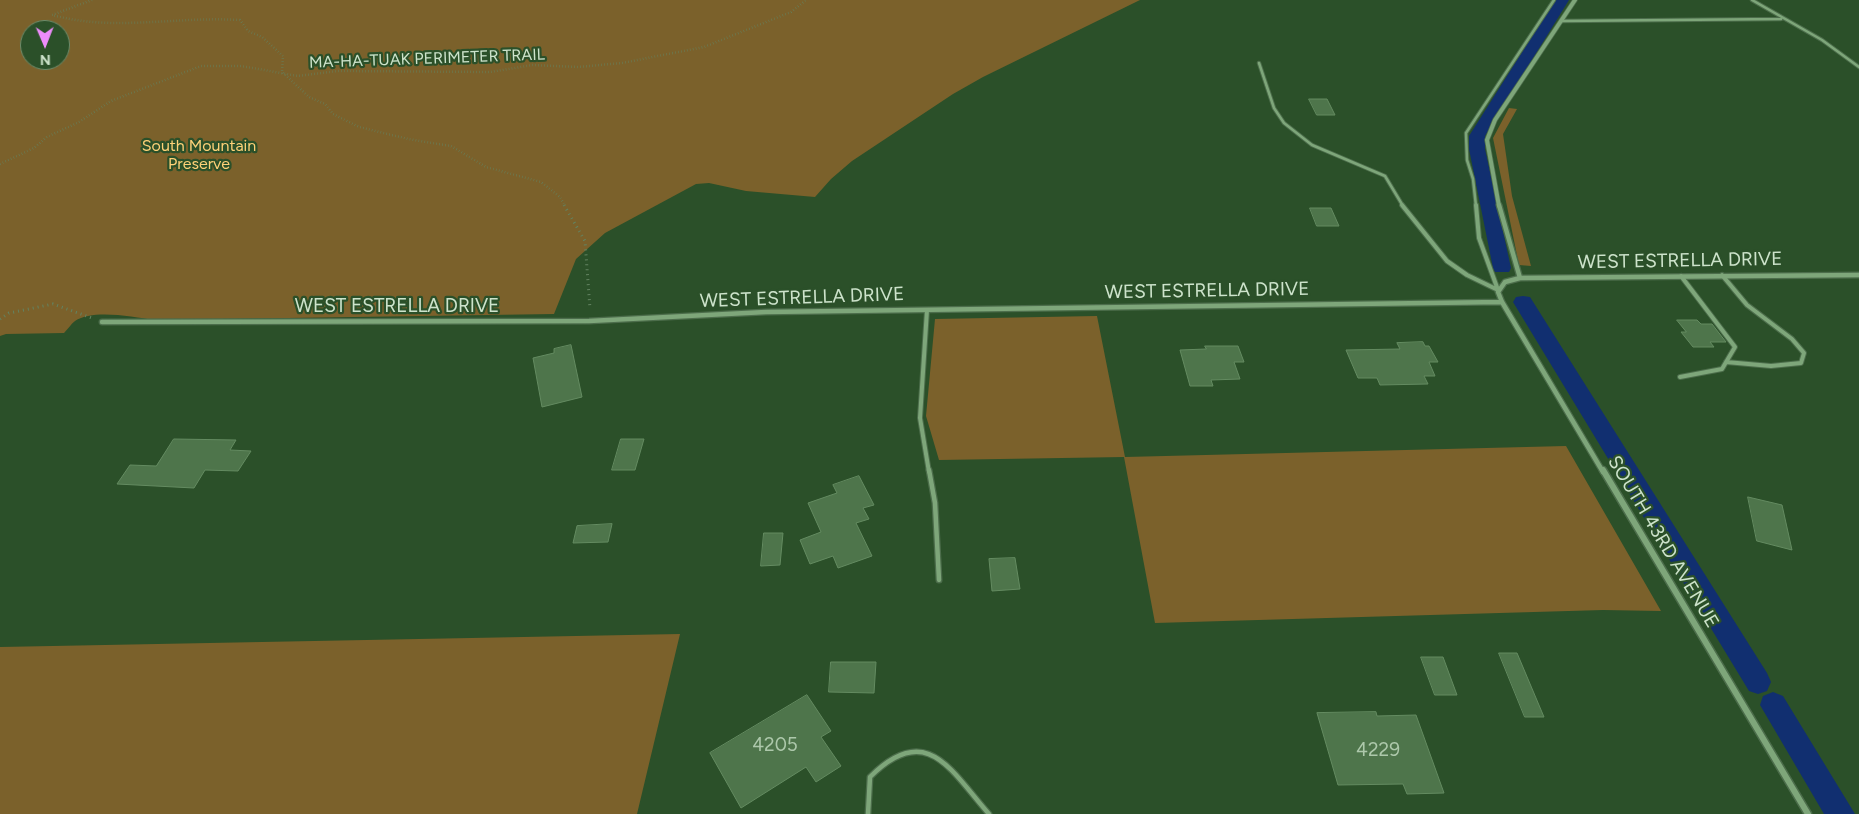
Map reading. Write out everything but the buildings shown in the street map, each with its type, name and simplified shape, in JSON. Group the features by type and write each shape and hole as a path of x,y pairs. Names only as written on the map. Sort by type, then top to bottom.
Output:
{"street":[{"path":"1520,278 1500,209 1487,140 1495,120 1575,0"},
{"name":"WEST ESTRELLA DRIVE","path":"1500,287 1520,278 1859,275"},
{"name":"SOUTH 43RD AVENUE","path":"1500,287 1502,302 1808,814"},
{"name":"WEST ESTRELLA DRIVE","path":"102,322 589,321 766,312 1502,302"}],"lane":[{"path":"1500,287 1479,238 1472,179 1466,160 1466,133 1554,0"},
{"path":"1752,0 1781,19 1822,40 1859,67"},
{"path":"1561,21 1781,19"},
{"path":"1260,63 1274,108 1284,123 1312,145 1348,162 1385,176 1401,203 1448,261 1468,275 1500,287"},
{"path":"1680,377 1722,370 1734,347 1681,276"},
{"path":"1722,276 1747,305 1792,339 1804,353 1801,363 1770,366 1726,362"},
{"path":"927,310 920,418 935,503 939,580"},
{"path":"868,814 870,777 886,760 911,750 938,757 989,814"}],"path":[{"path":"92,0 52,15 99,24 154,22 191,17 240,20 248,31 262,37 283,56 282,72 309,97 325,104 333,114 358,127 408,139 451,146 486,167 541,182 560,197 585,242 590,296 589,321"},
{"name":"MA-HA-TUAK PERIMETER TRAIL","path":"0,164 34,148 47,137 79,122 111,101 201,66 241,66 298,76 337,70 490,72 533,65 578,67 622,63 704,47 725,40 790,12 806,0"},
{"path":"0,320 9,312 53,304 102,322"}],"green space":[{"name":"South Mountain Preserve","path":"0,0 1140,0 983,77 953,94 852,161 831,179 815,197 746,191 709,183 696,184 605,233 576,259 554,314 154,320 125,316 92,315 75,321 64,333 6,334 0,336"},
{"path":"1509,108 1517,109 1503,134 1512,196 1531,266 1519,265 1493,138"},
{"path":"1097,316 1125,457 1566,446 1661,611 1603,610 1155,623 1124,457 939,460 926,416 935,319"},
{"path":"680,634 637,814 0,814 0,647"}],"waterway":[{"path":"1502,268 1477,149 1477,136 1562,0"},
{"path":"1523,302 1758,682"},
{"path":"1773,705 1840,814"}]}
